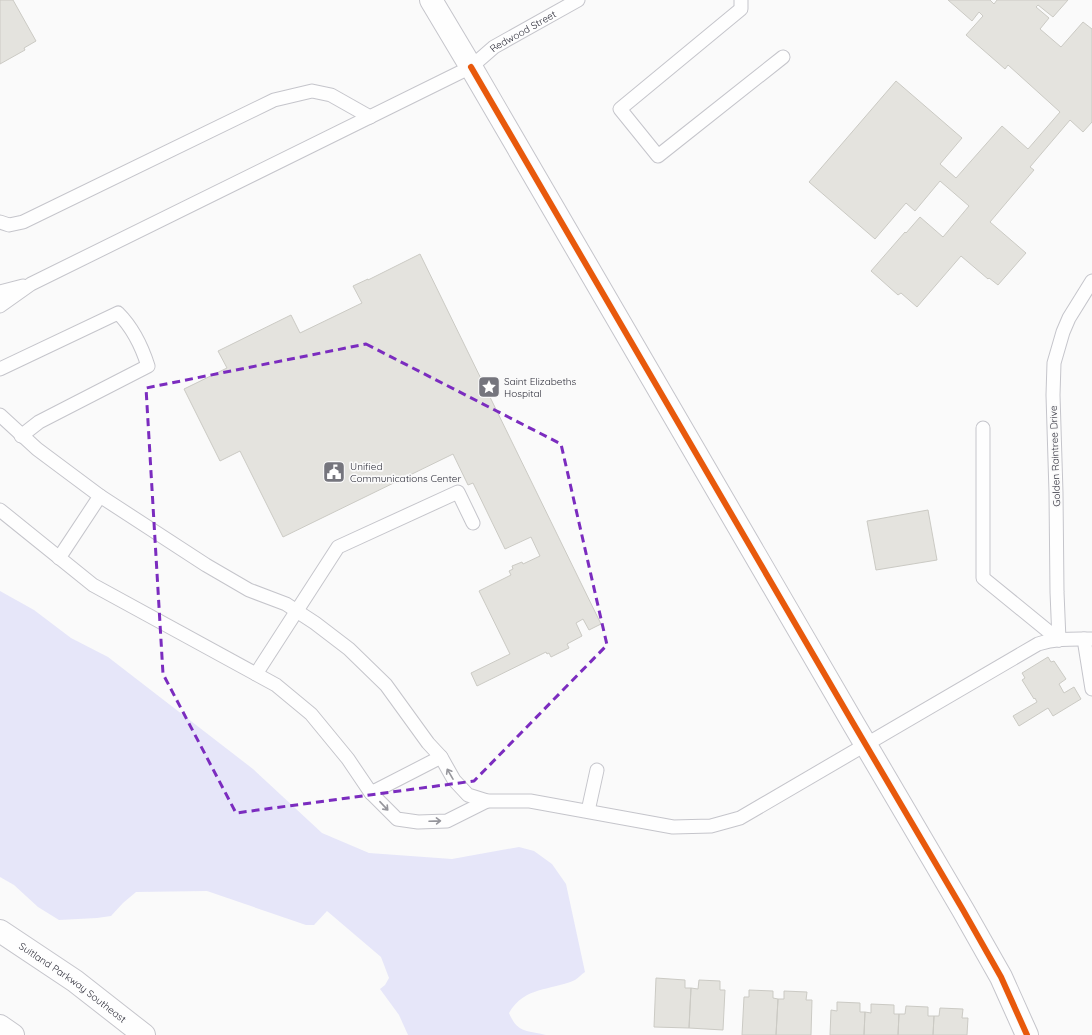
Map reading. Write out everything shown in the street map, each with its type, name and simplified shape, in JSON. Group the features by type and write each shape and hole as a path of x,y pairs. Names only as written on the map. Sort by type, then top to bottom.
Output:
{"main road":[{"path":"431,0 472,67 865,744 964,910 997,970 1027,1035"},
{"name":"Suitland Parkway Southeast","path":"0,931 75,981 144,1035"},
{"path":"0,1026 13,1035"}],"lane":[{"name":"Redwood Street","path":"31,284 472,67 494,46 578,0"},
{"path":"741,0 741,9 620,109 658,156 783,57"},
{"path":"0,222 8,225 23,222 274,100 312,91 331,96 370,117"},
{"name":"Golden Raintree Drive","path":"1059,640 1053,395 1054,368 1058,347 1069,318 1092,281"},
{"path":"0,292 31,284"},
{"path":"0,306 31,284"},
{"path":"0,369 118,313 126,320 144,352 148,366 39,422 21,436"},
{"path":"0,415 37,450 100,496 249,590 286,604 315,623 349,649 386,685 428,743 441,757 454,780 468,795 487,801 530,801 673,827 711,826 740,818 1038,644 1059,640 1088,639 1092,689"},
{"path":"983,428 983,578 1059,640"},
{"path":"256,674 338,547 458,492 473,523"},
{"path":"59,558 100,496"},
{"path":"0,510 93,586 276,685 311,714 348,760 371,793 397,819 418,822 447,821 487,801"},
{"path":"371,793 441,757"},
{"path":"588,812 597,770"}],"highlighted area":[{"path":"366,344 561,444 607,645 474,781 236,813 163,674 146,388"}],"shaded area":[{"path":"0,591 34,610 71,638 108,657 253,769 322,833 369,853 452,859 519,847 534,851 552,864 566,884 585,972 575,980 530,994 515,1004 509,1013 512,1020 520,1028 546,1035 408,1035 399,1015 380,989 385,985 389,978 381,957 327,911 314,925 306,925 207,891 136,892 111,916 59,920 38,907 14,885 0,877"}],"building":[{"path":"0,0 13,0 36,41 24,48 25,50 0,64"},
{"path":"948,0 990,0 994,4 997,0 1068,0 1053,17 1038,5 1036,7 1049,18 1040,29 1061,47 1083,22 1092,29 1092,122 1083,132 1070,120 1030,167 1034,170 990,222 1026,253 998,285 989,278 988,279 961,256 917,307 901,293 898,295 871,271 920,217 943,237 969,206 940,181 915,211 906,203 875,239 809,182 896,81 962,138 940,164 956,178 1002,126 1028,149 1060,112 1008,65 1005,69 966,35 983,16 979,12 972,21"},
{"name":"Unified Communications Center","path":"420,254 601,624 589,630 583,619 576,623 582,636 567,644 569,648 551,657 549,653 547,654 546,652 477,686 471,673 510,654 479,591 511,575 509,571 513,569 512,566 522,562 523,564 540,556 531,537 505,549 473,483 468,485 453,454 283,537 240,451 220,461 184,389 227,368 218,351 291,315 300,333 362,303 353,286"},
{"path":"928,510 937,560 876,570 867,521"},
{"path":"1048,657 1051,662 1054,661 1066,679 1059,684 1064,693 1074,687 1081,699 1053,716 1048,708 1019,726 1013,716 1037,702 1022,680 1025,678 1022,673"},
{"path":"656,978 685,980 685,988 691,988 689,1028 654,1027"},
{"path":"699,980 720,981 720,990 725,990 723,1030 689,1028 691,988 698,989"},
{"path":"749,990 773,991 773,998 778,999 776,1035 742,1035 744,997 749,997"},
{"path":"784,991 807,992 806,1000 812,1000 811,1035 776,1035 778,999 784,999"},
{"path":"837,1002 860,1003 860,1012 865,1012 864,1035 830,1035 831,1010 837,1011"},
{"path":"871,1004 894,1005 894,1014 899,1014 898,1035 864,1035 865,1012 871,1013"},
{"path":"906,1006 928,1007 928,1016 934,1016 933,1035 898,1035 899,1014 905,1014"},
{"path":"940,1008 963,1009 962,1018 968,1018 967,1035 933,1035 934,1016 939,1016"}],"cycle path":[{"path":"471,67 963,910 1001,977 1027,1035"}],"place":[{"name":"Saint Elizabeths Hospital","path":"489,387"},
{"name":"Unified Communications Center","path":"334,472"}]}
